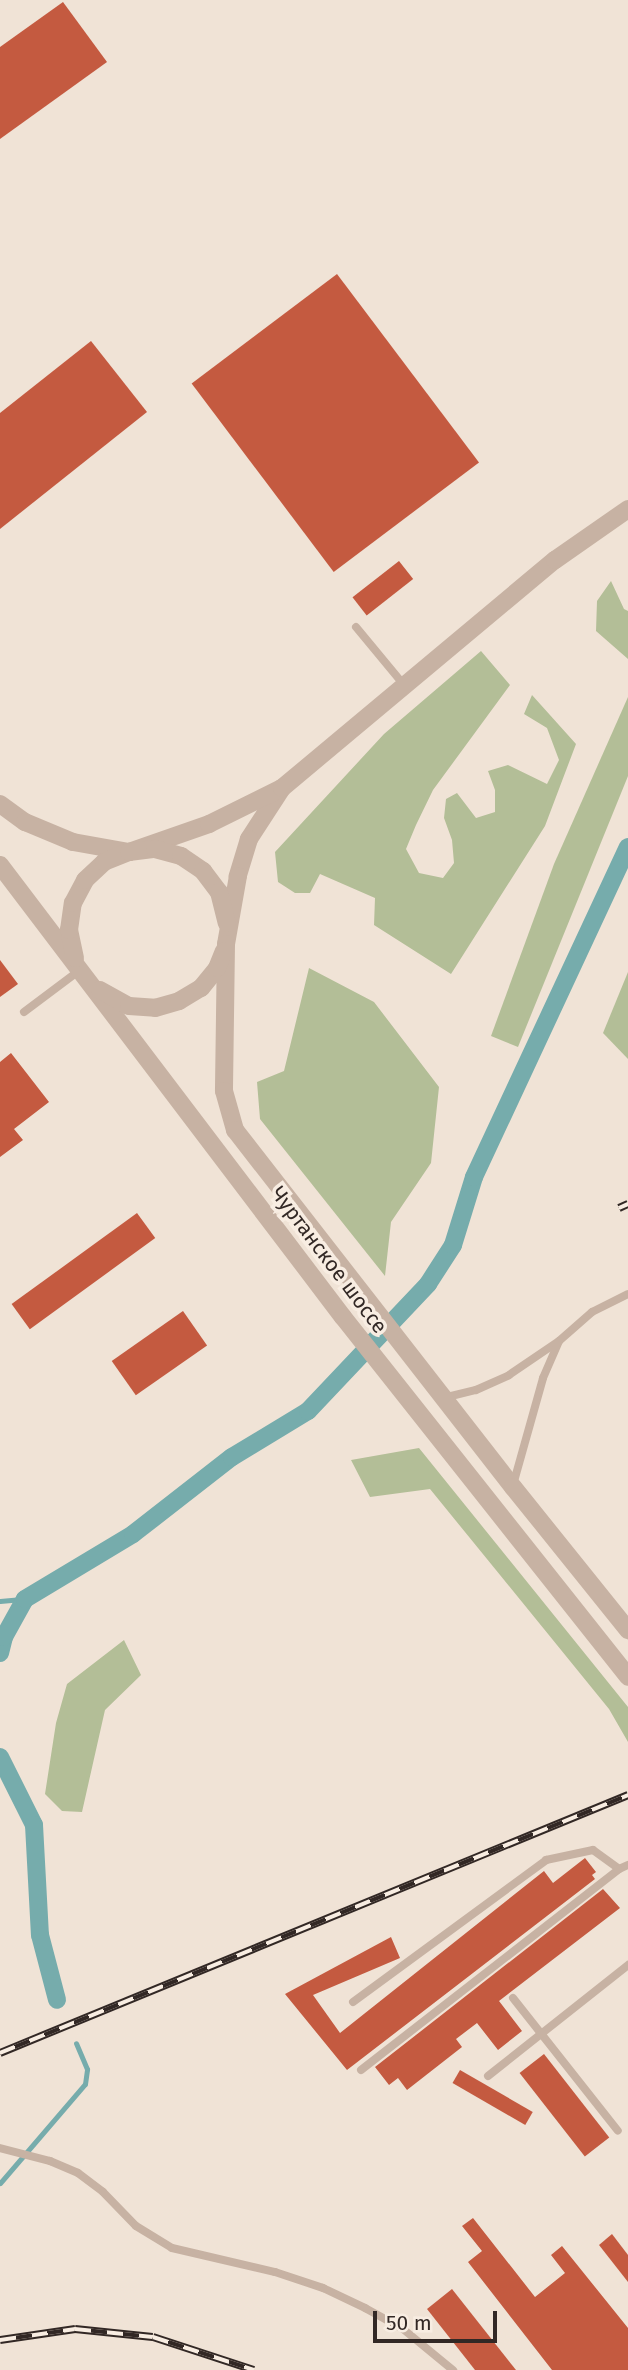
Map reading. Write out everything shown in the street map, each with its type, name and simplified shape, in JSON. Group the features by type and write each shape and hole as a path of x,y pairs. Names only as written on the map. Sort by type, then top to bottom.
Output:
{"street":[{"path":"0,804 25,822 73,842 129,852 155,849 181,856 203,871 219,892 227,918 226,944 217,968 201,988 179,1002 155,1007 129,1006 106,995 83,974 69,930 73,904 86,880 104,862 129,852 209,824 282,788 555,560 628,509"},
{"name":"Чуртанское шоссе","path":"282,788 250,839 238,876 226,944 224,1091 235,1130 628,1630"},
{"name":"Чуртанское шоссе","path":"0,865 343,1317 628,1677"}],"lane":[{"path":"356,626 404,685"},
{"path":"23,1012 83,974"},
{"path":"443,1398 476,1390 509,1376 559,1341 592,1312 628,1294"},
{"path":"513,1487 543,1378 559,1341"},
{"path":"353,2002 546,1860 593,1850 619,1869"},
{"path":"361,2070 619,1869 628,1865"},
{"path":"488,2076 628,1965"},
{"path":"513,1998 618,2131"},
{"path":"3,2148 50,2161 78,2173 103,2192 136,2227 172,2248 215,2256 323,2288 403,2329 453,2370"}],"green space":[{"path":"611,581 624,609 628,611 628,659 596,631 597,601"},
{"path":"481,651 510,685 433,790 416,825 406,849 419,873 443,878 454,863 452,840 444,818 446,799 457,793 476,818 495,812 495,790 488,771 508,765 547,784 559,760 547,728 524,714 532,695 576,744 545,826 451,974 374,925 375,898 320,874 310,893 295,893 278,882 275,852 384,734"},
{"path":"628,697 628,776 518,1047 491,1036 554,864"},
{"path":"309,968 374,1002 439,1087 431,1163 391,1222 385,1276 260,1119 257,1082 284,1071"},
{"path":"628,972 628,1059 603,1033"},
{"path":"419,1448 628,1707 628,1742 609,1709 430,1489 370,1497 351,1460"},
{"path":"124,1640 141,1675 105,1710 82,1812 62,1811 45,1794 56,1723 67,1684"}],"building":[{"path":"63,2 107,62 0,139 0,47"},
{"path":"337,274 479,462 334,572 192,384"},
{"path":"91,341 147,412 0,529 0,413"},
{"path":"399,561 413,579 367,615 353,597"},
{"path":"0,960 18,984 0,997"},
{"path":"11,1053 49,1102 14,1129 23,1140 0,1157 0,1062"},
{"path":"137,1213 155,1238 30,1329 12,1304"},
{"path":"183,1311 207,1345 136,1395 112,1361"},
{"path":"585,1858 596,1872 592,1875 595,1879 347,2070 285,1994 391,1937 400,1958 313,1995 340,2033 544,1871 553,1883"},
{"path":"603,1889 620,1908 499,2001 522,2031 498,2050 477,2023 456,2039 462,2047 407,2090 398,2078 389,2085 375,2067"},
{"path":"544,2054 609,2138 585,2157 520,2073"},
{"path":"460,2070 533,2112 525,2125 452,2083"},
{"path":"473,2218 535,2297 565,2273 551,2255 562,2246 628,2328 628,2370 552,2370 468,2262 482,2251 462,2226"},
{"path":"612,2234 628,2255 628,2282 599,2245"},
{"path":"452,2289 516,2370 475,2370 427,2309"}],"waterway":[{"path":"0,1653 4,1637 25,1599 133,1534 232,1457 308,1411 428,1284 453,1245 474,1177 628,847"},
{"path":"0,1601 25,1599"},
{"path":"0,1757 34,1825 40,1935 57,2000"},
{"path":"0,2183 85,2084 87,2069 76,2043"}],"railway":[{"path":"619,1208 628,1204"},
{"path":"0,2053 628,1795"},
{"path":"0,2340 75,2329 153,2337 254,2370"}]}
